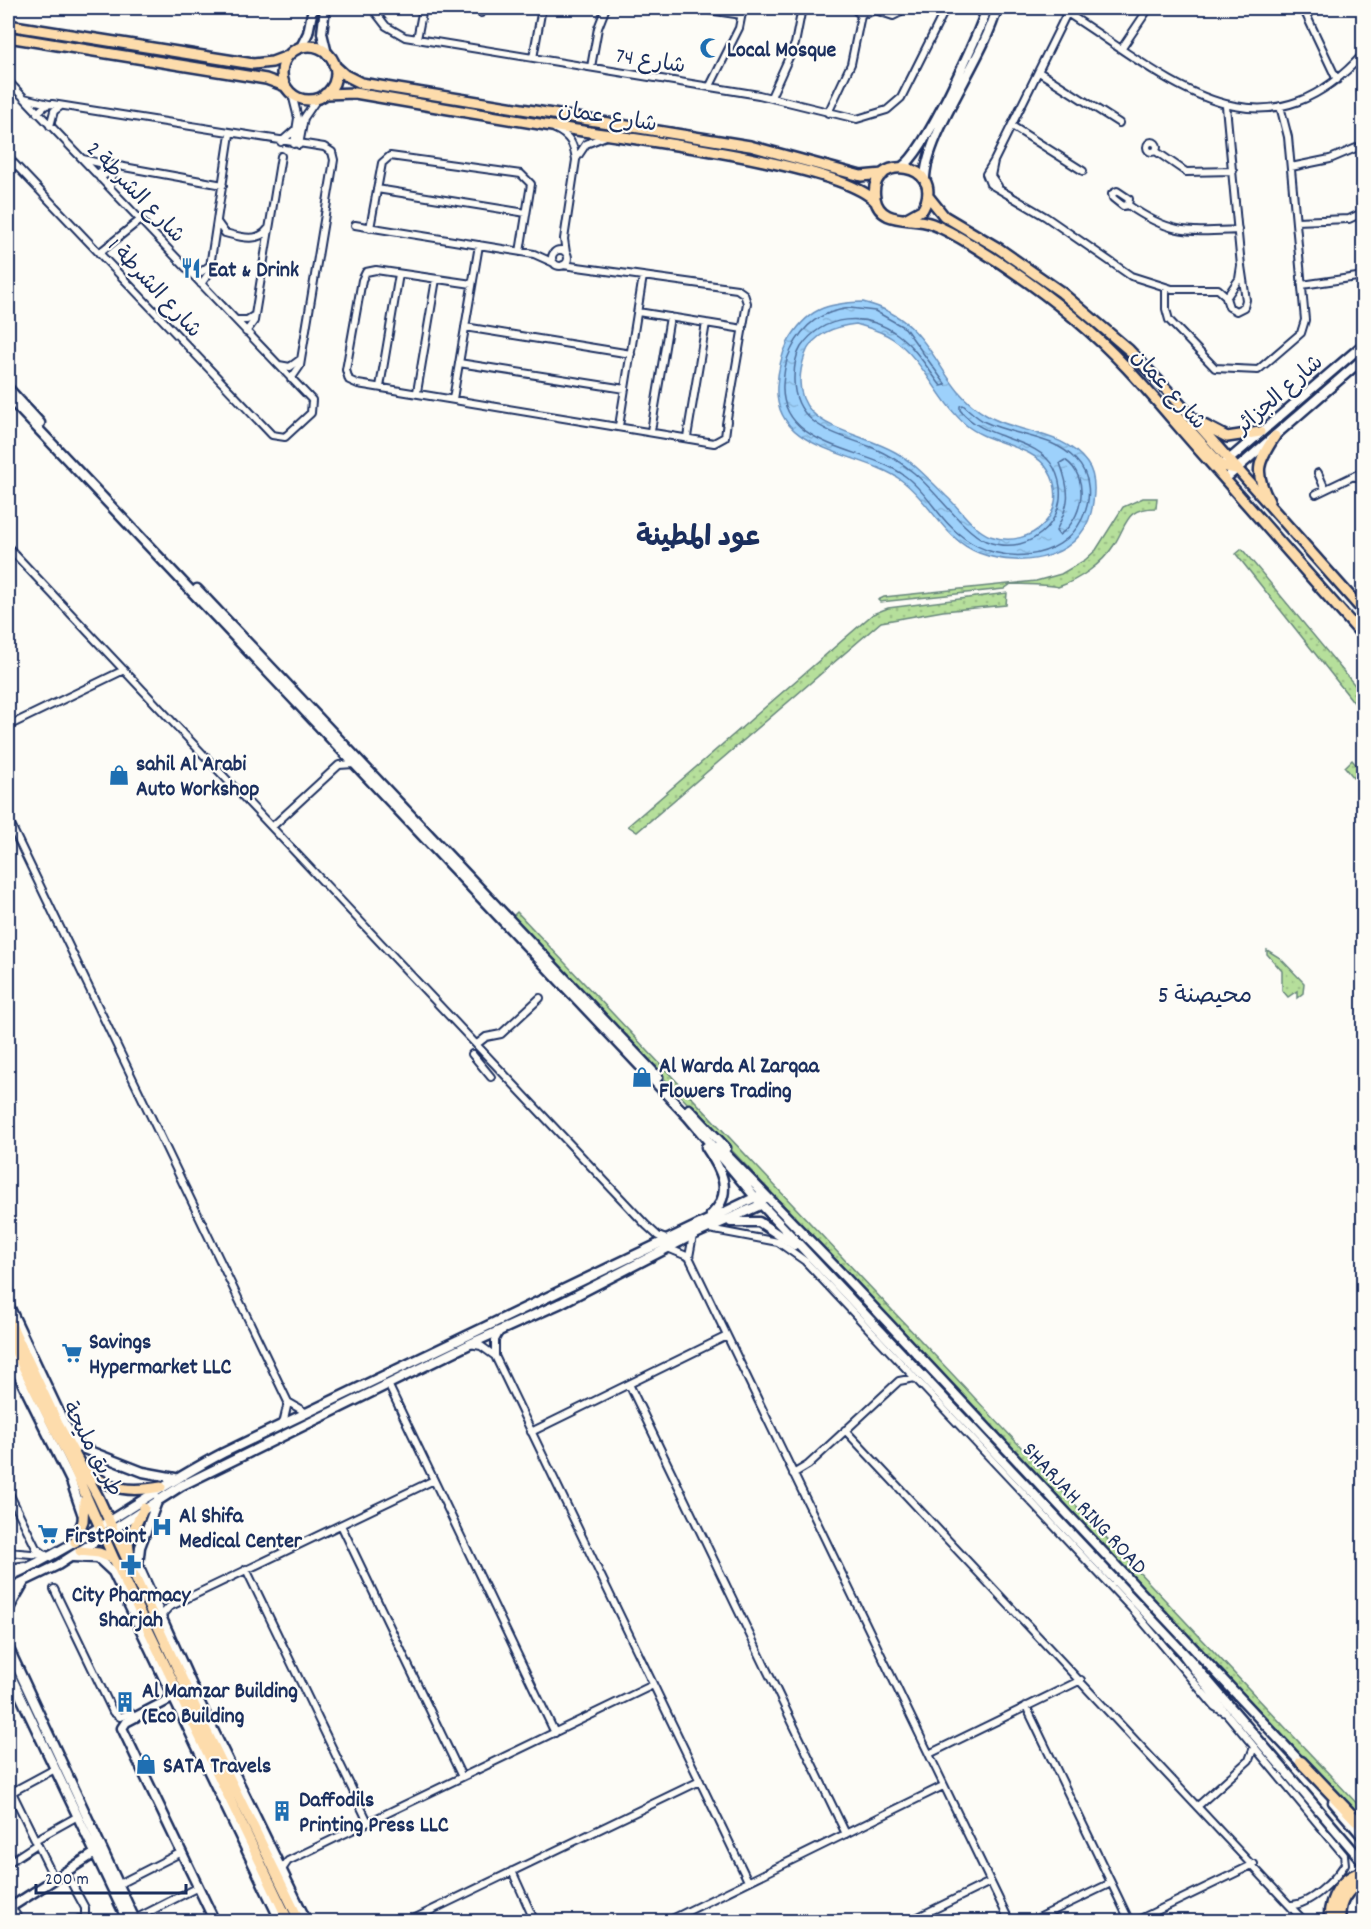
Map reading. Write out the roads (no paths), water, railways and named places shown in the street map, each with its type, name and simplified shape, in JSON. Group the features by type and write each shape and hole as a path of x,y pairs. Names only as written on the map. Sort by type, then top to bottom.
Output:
{"highway":[{"path":"1301,1762 1364,1828"},
{"path":"1330,1922 1330,1908 1339,1889 1353,1875 1364,1872"},
{"path":"1340,1922 1344,1899 1351,1889 1364,1881"}],"main road":[{"path":"8,25 253,64 272,63 301,47 318,48 327,54 334,64 335,78 321,96 306,100 266,78 8,37"},
{"path":"288,56 282,74 288,90"},
{"name":"شارع عمان","path":"334,64 345,75 361,83 750,146 861,176 883,174"},
{"name":"شارع عمان","path":"321,96 350,93 711,150 777,164 858,190 871,196 877,204"},
{"path":"902,167 918,173 925,182 928,196 923,209 905,219 892,218 877,204 875,191 883,174 902,167"},
{"name":"شارع عمان","path":"928,196 944,216 998,248 1086,311 1142,363 1192,418 1226,470 1364,637"},
{"name":"شارع عمان","path":"905,219 924,221 943,229 1033,286 1102,344 1156,402 1226,470 1276,514 1364,612"},
{"path":"1192,418 1227,437 1260,432"},
{"path":"1275,436 1262,457 1259,470 1261,485 1276,514"},
{"path":"1226,470 1280,526 1293,533"},
{"name":"طريق مليحة","path":"8,1318 26,1349 58,1424 82,1466 106,1528 114,1559 204,1752 289,1922"},
{"name":"طريق مليحة","path":"8,1338 71,1462 83,1493"},
{"path":"82,1466 104,1483 121,1490 160,1487"},
{"path":"83,1493 83,1521 78,1546 114,1559"},
{"path":"83,1493 93,1503 157,1617"},
{"path":"133,1575 128,1540 144,1508"},
{"name":"طريق مليحة","path":"106,1528 168,1639 250,1822 300,1922"},
{"path":"250,1822 263,1832"}],"street":[{"path":"301,47 308,33 313,8"},
{"path":"325,8 322,33 327,54"},
{"name":"شارع 74","path":"372,8 382,23 393,32 417,39 710,86 771,97 828,113 861,119 895,105 904,94 946,8"},
{"path":"417,39 423,8"},
{"path":"477,8 481,13 487,8"},
{"path":"533,58 542,8"},
{"path":"695,8 742,15"},
{"path":"710,86 739,28 743,8"},
{"path":"771,97 795,44 802,8"},
{"path":"853,8 861,15"},
{"path":"828,113 851,64 861,15 870,8"},
{"path":"859,28 868,13 873,10 881,10 893,16 898,13 898,8"},
{"path":"902,167 918,152 972,48 987,8"},
{"path":"925,182 929,153 986,40 998,8"},
{"path":"1059,8 1186,89 1228,106 1250,109 1284,105 1314,94 1339,78 1364,53"},
{"path":"1124,49 1149,8"},
{"path":"1305,8 1339,78"},
{"path":"591,67 598,28 605,10"},
{"path":"1069,14 994,161 991,176 1000,188 1054,222 1118,269 1138,280 1167,288 1210,288 1233,285"},
{"path":"1039,72 1119,123"},
{"name":"شارع الشرطة 2","path":"8,81 312,400 313,406"},
{"path":"288,90 297,109 299,129 297,144"},
{"path":"281,142 299,129 307,113 321,96"},
{"path":"22,97 56,105 315,147"},
{"path":"39,115 56,105"},
{"path":"50,126 56,105"},
{"path":"1167,288 1166,309 1169,320 1210,365 1218,369 1251,371 1263,367 1303,330 1305,320 1302,283 1284,105"},
{"path":"1210,288 1221,290 1226,296 1230,309 1238,311 1244,307 1246,300 1241,266 1228,106"},
{"path":"546,125 570,139 576,160"},
{"path":"1012,126 1083,171"},
{"path":"299,129 305,139 329,154 332,168 300,364 300,388"},
{"path":"211,295 209,270 231,134"},
{"path":"563,265 566,262 564,235 576,160 588,142 609,135"},
{"path":"1291,165 1321,161 1356,148"},
{"path":"1158,152 1183,171 1204,172 1233,169"},
{"path":"370,228 382,163 392,155 519,174 526,177 531,184 520,252"},
{"path":"255,341 254,318 281,156"},
{"name":"شارع الشرطة 1","path":"8,157 272,435 279,438 285,437 309,415 313,406"},
{"path":"82,159 223,185"},
{"path":"98,177 108,165"},
{"path":"98,177 117,166"},
{"path":"110,188 111,177 117,166"},
{"path":"377,189 526,213"},
{"path":"1128,205 1165,227 1187,232 1238,228"},
{"path":"1297,224 1349,219 1364,212"},
{"path":"101,255 139,218"},
{"path":"217,222 225,233 255,238 262,236 269,229"},
{"path":"355,225 534,254 556,252 566,254 585,267"},
{"path":"554,263 552,259 564,235"},
{"path":"453,399 479,245"},
{"path":"472,284 376,270 364,275 348,362 351,376 365,384 380,387 705,440 722,435 727,421 743,329 745,312 743,298 730,289 563,265 534,254"},
{"path":"1226,296 1240,276 1241,266"},
{"path":"189,271 209,270"},
{"path":"199,282 209,270"},
{"path":"380,387 399,274"},
{"path":"619,426 643,276"},
{"path":"1302,283 1364,276"},
{"path":"417,392 436,279"},
{"path":"638,312 743,329"},
{"path":"651,431 670,317"},
{"path":"236,321 254,318"},
{"path":"245,330 254,318"},
{"path":"687,437 706,323"},
{"path":"465,327 631,354"},
{"name":"شارع الجزائر","path":"1226,470 1260,432 1364,344"},
{"name":"شارع الجزائر","path":"1226,470 1275,436 1364,358"},
{"path":"459,363 625,389"},
{"path":"277,364 291,367 300,364"},
{"path":"290,377 300,364"},
{"path":"8,388 844,1276"},
{"path":"8,397 698,1128 837,1283 1182,1652 1364,1863"},
{"path":"1316,494 1364,471"},
{"path":"1318,473 1325,489"},
{"path":"1353,476 1364,479"},
{"path":"8,547 646,1225 658,1236 666,1239"},
{"path":"8,726 124,670"},
{"path":"339,765 340,747"},
{"path":"273,826 339,765 354,764"},
{"path":"8,819 288,1402 309,1414"},
{"path":"477,1044 486,1037 501,1034 540,998"},
{"path":"472,1054 491,1077"},
{"path":"485,1069 493,1061"},
{"path":"689,1110 762,1198 844,1276"},
{"path":"698,1128 702,1141 721,1170 725,1183 719,1206 710,1225"},
{"path":"106,1528 388,1384 670,1249 762,1198"},
{"path":"8,1577 50,1556 78,1546 176,1478 666,1239 710,1225 740,1220 766,1224 837,1283"},
{"path":"646,1225 652,1236 650,1248"},
{"path":"710,1225 770,1240 793,1250 1134,1611 1215,1707 1227,1714"},
{"path":"693,1235 689,1257 1010,1922"},
{"path":"670,1249 689,1257"},
{"name":"SHARJAH RING ROAD","path":"844,1276 1301,1762 1364,1838"},
{"path":"8,1304 26,1349 79,1447 143,1472 176,1478"},
{"path":"500,1331 494,1345 495,1356 748,1881"},
{"path":"531,1432 727,1336"},
{"path":"470,1344 486,1348 495,1356"},
{"path":"8,1354 10,1364 71,1481 83,1521"},
{"path":"898,1381 903,1364"},
{"path":"793,1474 808,1465 898,1381 908,1377 917,1379"},
{"path":"388,1384 555,1732"},
{"path":"629,1384 846,1834"},
{"path":"283,1426 288,1402"},
{"path":"844,1430 1199,1805 1305,1922"},
{"path":"157,1617 169,1607 434,1480"},
{"path":"8,1491 30,1539 38,1551 50,1556"},
{"path":"157,1617 156,1606 139,1568 137,1558 159,1499"},
{"path":"341,1524 462,1777"},
{"path":"24,1555 30,1546 30,1539"},
{"path":"67,1559 78,1546"},
{"path":"8,1552 50,1556"},
{"path":"8,1589 67,1559 91,1556 109,1567 174,1698 204,1752 281,1922"},
{"path":"8,1569 28,1568"},
{"path":"246,1569 368,1822"},
{"path":"8,1610 25,1581"},
{"path":"54,1589 113,1712 120,1716 131,1713 134,1718"},
{"path":"156,1606 169,1607"},
{"path":"168,1639 307,1922"},
{"path":"8,1647 119,1884 133,1921"},
{"path":"1182,1652 1188,1664 1227,1714 1345,1859 1342,1868 1306,1902 1290,1905"},
{"path":"8,1670 53,1770 133,1921"},
{"path":"929,1754 1081,1680"},
{"path":"281,1871 288,1861 653,1685"},
{"path":"174,1698 123,1724 123,1730 215,1922"},
{"path":"1026,1707 1132,1922 1254,1864"},
{"path":"1199,1805 1249,1760 1254,1747"},
{"path":"1249,1760 1263,1758"},
{"path":"12,1792 53,1770"},
{"path":"407,1922 700,1781"},
{"path":"8,1784 55,1880"},
{"path":"666,1922 944,1786"},
{"path":"8,1861 78,1816"},
{"path":"119,1884 182,1852"},
{"path":"21,1922 9,1908 95,1853"},
{"path":"274,1857 288,1861"},
{"path":"512,1871 535,1922"},
{"path":"66,1873 85,1908 86,1921 73,1922"},
{"path":"908,1922 990,1882"},
{"path":"1030,1922 1111,1883"},
{"path":"133,1921 198,1887"}],"water":[{"path":"863,302 888,311 906,323 921,338 968,402 986,415 1012,426 1053,438 1077,452 1090,467 1094,487 1088,521 1079,536 1066,547 1051,555 1033,559 997,558 979,553 967,547 946,530 921,499 901,480 884,470 822,447 804,438 789,425 780,408 777,386 780,363 788,342 803,322 819,310 838,304","holes":["856,324 884,334 904,348 966,425 976,432 1021,450 1041,461 1048,470 1054,485 1055,499 1052,512 1044,524 1020,538 1006,539 990,536 972,523 902,456 841,430 825,422 811,411 803,398 800,379 808,348 826,332"]}],"place":[{"name":"Local Mosque","path":"710,48"},
{"name":"Eat & Drink","path":"191,268"},
{"name":"sahil Al Arabi Auto Workshop","path":"119,775"},
{"name":"Al Warda Al Zarqaa Flowers Trading","path":"642,1077"},
{"name":"Savings Hypermarket LLC","path":"72,1353"},
{"name":"Al Shifa Medical Center","path":"162,1527"},
{"name":"FirstPoint","path":"48,1534"},
{"name":"City Pharmacy Sharjah","path":"131,1565"},
{"name":"Al Mamzar Building (Eco Building","path":"125,1702"},
{"name":"SATA Travels","path":"146,1764"},
{"name":"Daffodils Printing Press LLC","path":"282,1811"}],"district":[{"name":"عود المطينة","path":"698,535"},
{"name":"محيصنة 5","path":"1205,994"}]}
